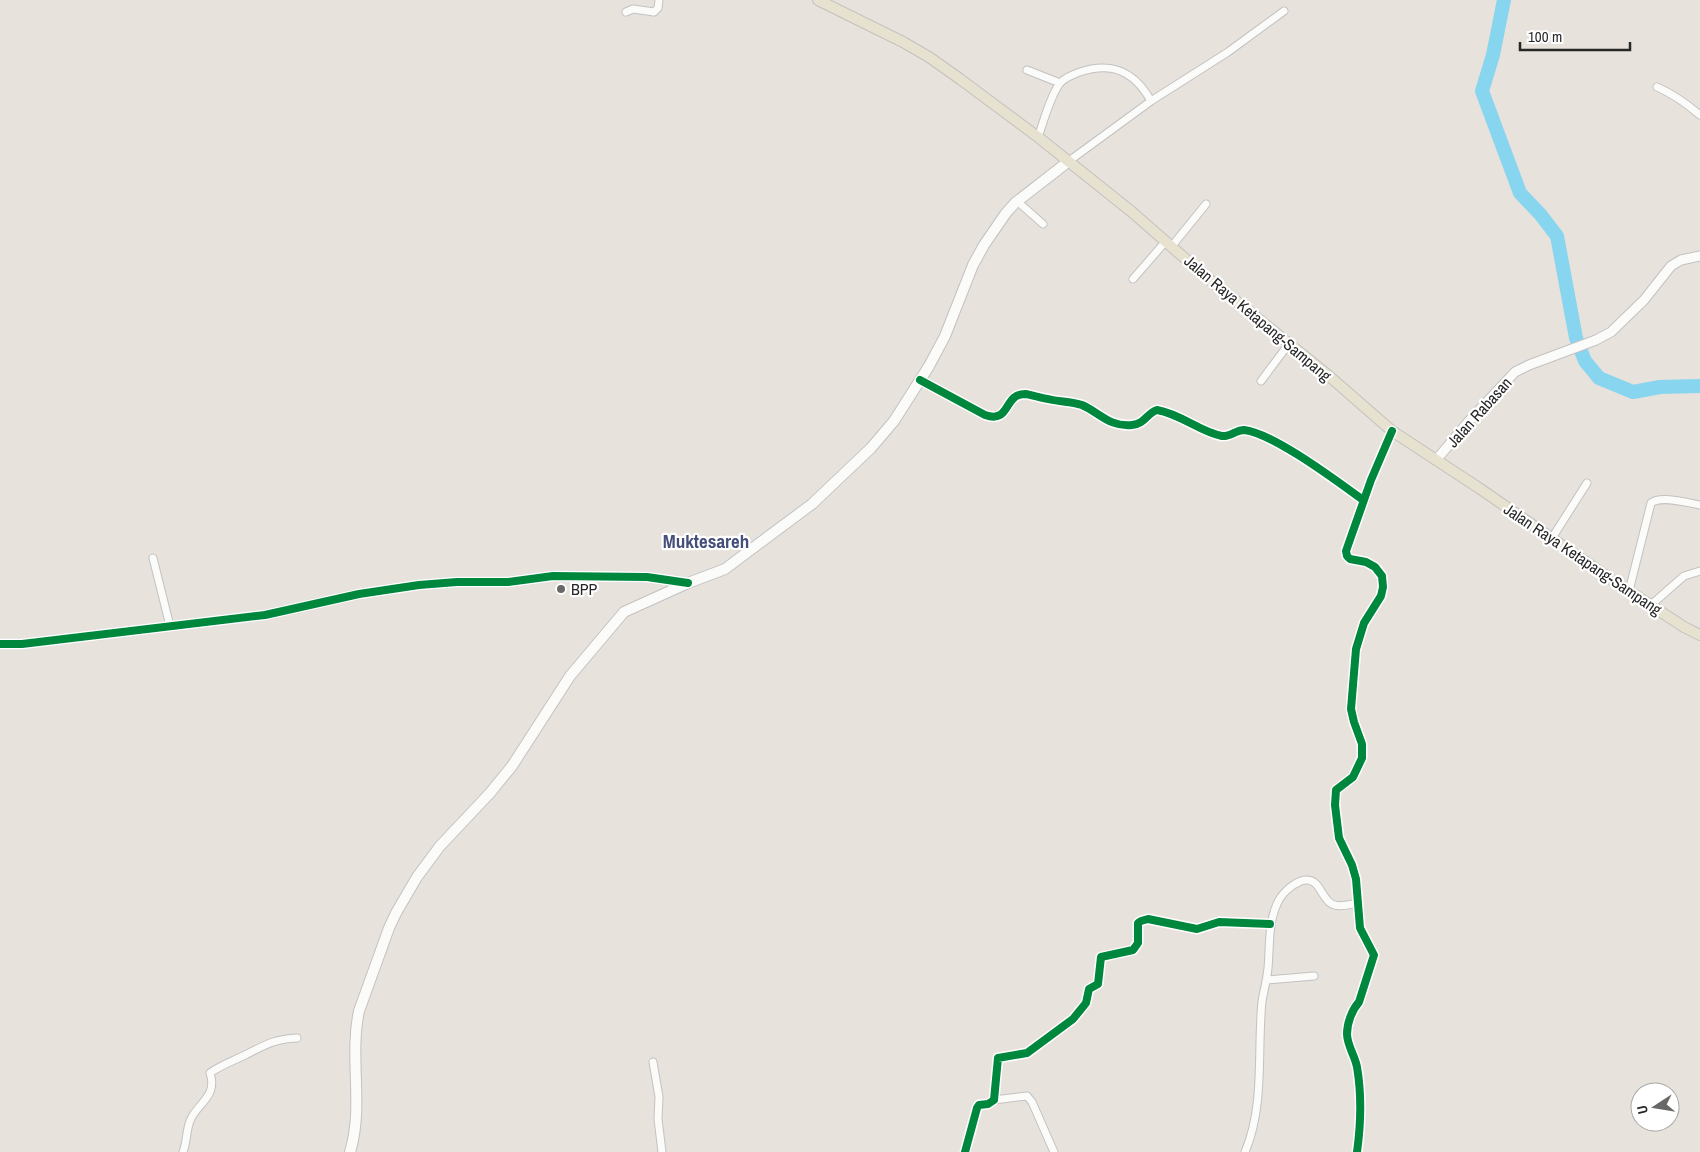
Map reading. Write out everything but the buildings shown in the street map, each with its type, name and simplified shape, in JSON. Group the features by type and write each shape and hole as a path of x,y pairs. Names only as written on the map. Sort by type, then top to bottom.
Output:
{"main road":[{"name":"Jalan Raya Ketapang-Sampang","path":"818,0 872,26 929,57 1068,161 1205,276 1329,376 1392,431 1629,591 1684,627 1700,635"},
{"path":"352,1147 355,1124 354,1046 359,1011 396,913 417,877 440,846 490,793 512,766 570,676 624,612 724,569 812,504 881,438 920,380 945,336 973,266 984,245 1006,213 1017,201 1068,161"}],"street":[{"path":"626,12 633,9 654,12 658,8 659,0"},
{"path":"1068,161 1150,102 1228,52 1284,11"},
{"path":"1038,137 1060,84 1070,77 1089,69 1111,68 1128,75 1138,82 1150,102"},
{"path":"1027,70 1060,84"},
{"path":"1657,87 1686,103 1700,115"},
{"path":"1017,201 1043,224"},
{"path":"1133,279 1206,204"},
{"name":"Jalan Rabasan","path":"1437,460 1509,377 1529,365 1604,336 1624,321 1676,262 1685,258 1700,256"},
{"path":"1261,381 1288,344"},
{"path":"920,380 985,415 994,417 1001,416 1014,398 1024,394 1079,404 1105,420 1123,425 1142,422 1157,410 1187,420 1222,436 1241,430 1257,434 1288,449 1363,500"},
{"path":"1357,1152 1362,1107 1357,1068 1348,1042 1347,1030 1354,1008 1359,1002 1374,955 1360,928 1354,870 1339,838 1334,799 1336,790 1353,777 1362,758 1363,746 1351,709 1356,649 1364,623 1381,596 1383,587 1382,576 1375,567 1366,562 1350,559 1346,555 1347,544 1392,431"},
{"path":"1552,538 1587,483"},
{"path":"1629,591 1651,503 1655,500 1664,499 1700,505"},
{"path":"153,558 170,626"},
{"path":"1651,605 1684,576 1700,571"},
{"path":"0,644 22,644 266,615 390,588 457,582 492,582 586,576 647,577 688,583"},
{"path":"1245,1152 1250,1140 1257,1097 1261,1051 1262,1001 1267,980 1270,924 1277,904 1289,889 1304,880 1310,880 1317,884 1329,902 1334,905 1358,903"},
{"path":"994,1100 998,1058 1027,1053 1077,1015 1086,1003 1089,989 1098,984 1101,957 1126,953 1135,948 1138,943 1138,924 1140,921 1156,919 1197,929 1219,922 1270,924"},
{"path":"1267,980 1314,976"},
{"path":"183,1152 190,1121 207,1099 212,1078 210,1073 260,1046 280,1040 297,1038"},
{"path":"653,1062 659,1097 658,1120 662,1152"},
{"path":"965,1152 979,1106 992,1103 994,1100 1027,1096 1032,1102 1054,1152"}],"waterway":[{"path":"1504,0 1493,55 1482,91 1520,193 1557,236 1576,338 1585,361 1599,378 1633,392 1660,387 1700,386"}],"cycle path":[{"path":"920,380 985,415 993,417 999,416 1018,395 1025,394 1082,405 1117,424 1132,425 1140,423 1157,410 1174,415 1206,431 1222,436 1244,430 1256,433 1305,459 1363,500"},
{"path":"1357,1152 1360,1088 1355,1059 1347,1038 1347,1030 1350,1017 1359,1002 1374,955 1360,928 1356,879 1352,865 1339,838 1335,805 1336,790 1353,777 1362,758 1362,744 1351,709 1356,649 1364,623 1381,596 1383,587 1382,576 1375,567 1366,562 1350,559 1346,551 1371,480 1392,431"},
{"path":"0,644 22,644 265,615 359,594 419,585 457,582 508,582 553,576 647,577 688,583"},
{"path":"965,1152 977,1108 979,1105 988,1104 994,1100 998,1058 1027,1053 1073,1019 1086,1003 1089,989 1098,984 1101,957 1133,950 1138,943 1138,923 1148,919 1197,929 1219,922 1270,924"}],"place":[{"name":"BPP","path":"561,589"}],"district":[{"name":"Muktesareh","path":"706,541"}]}
